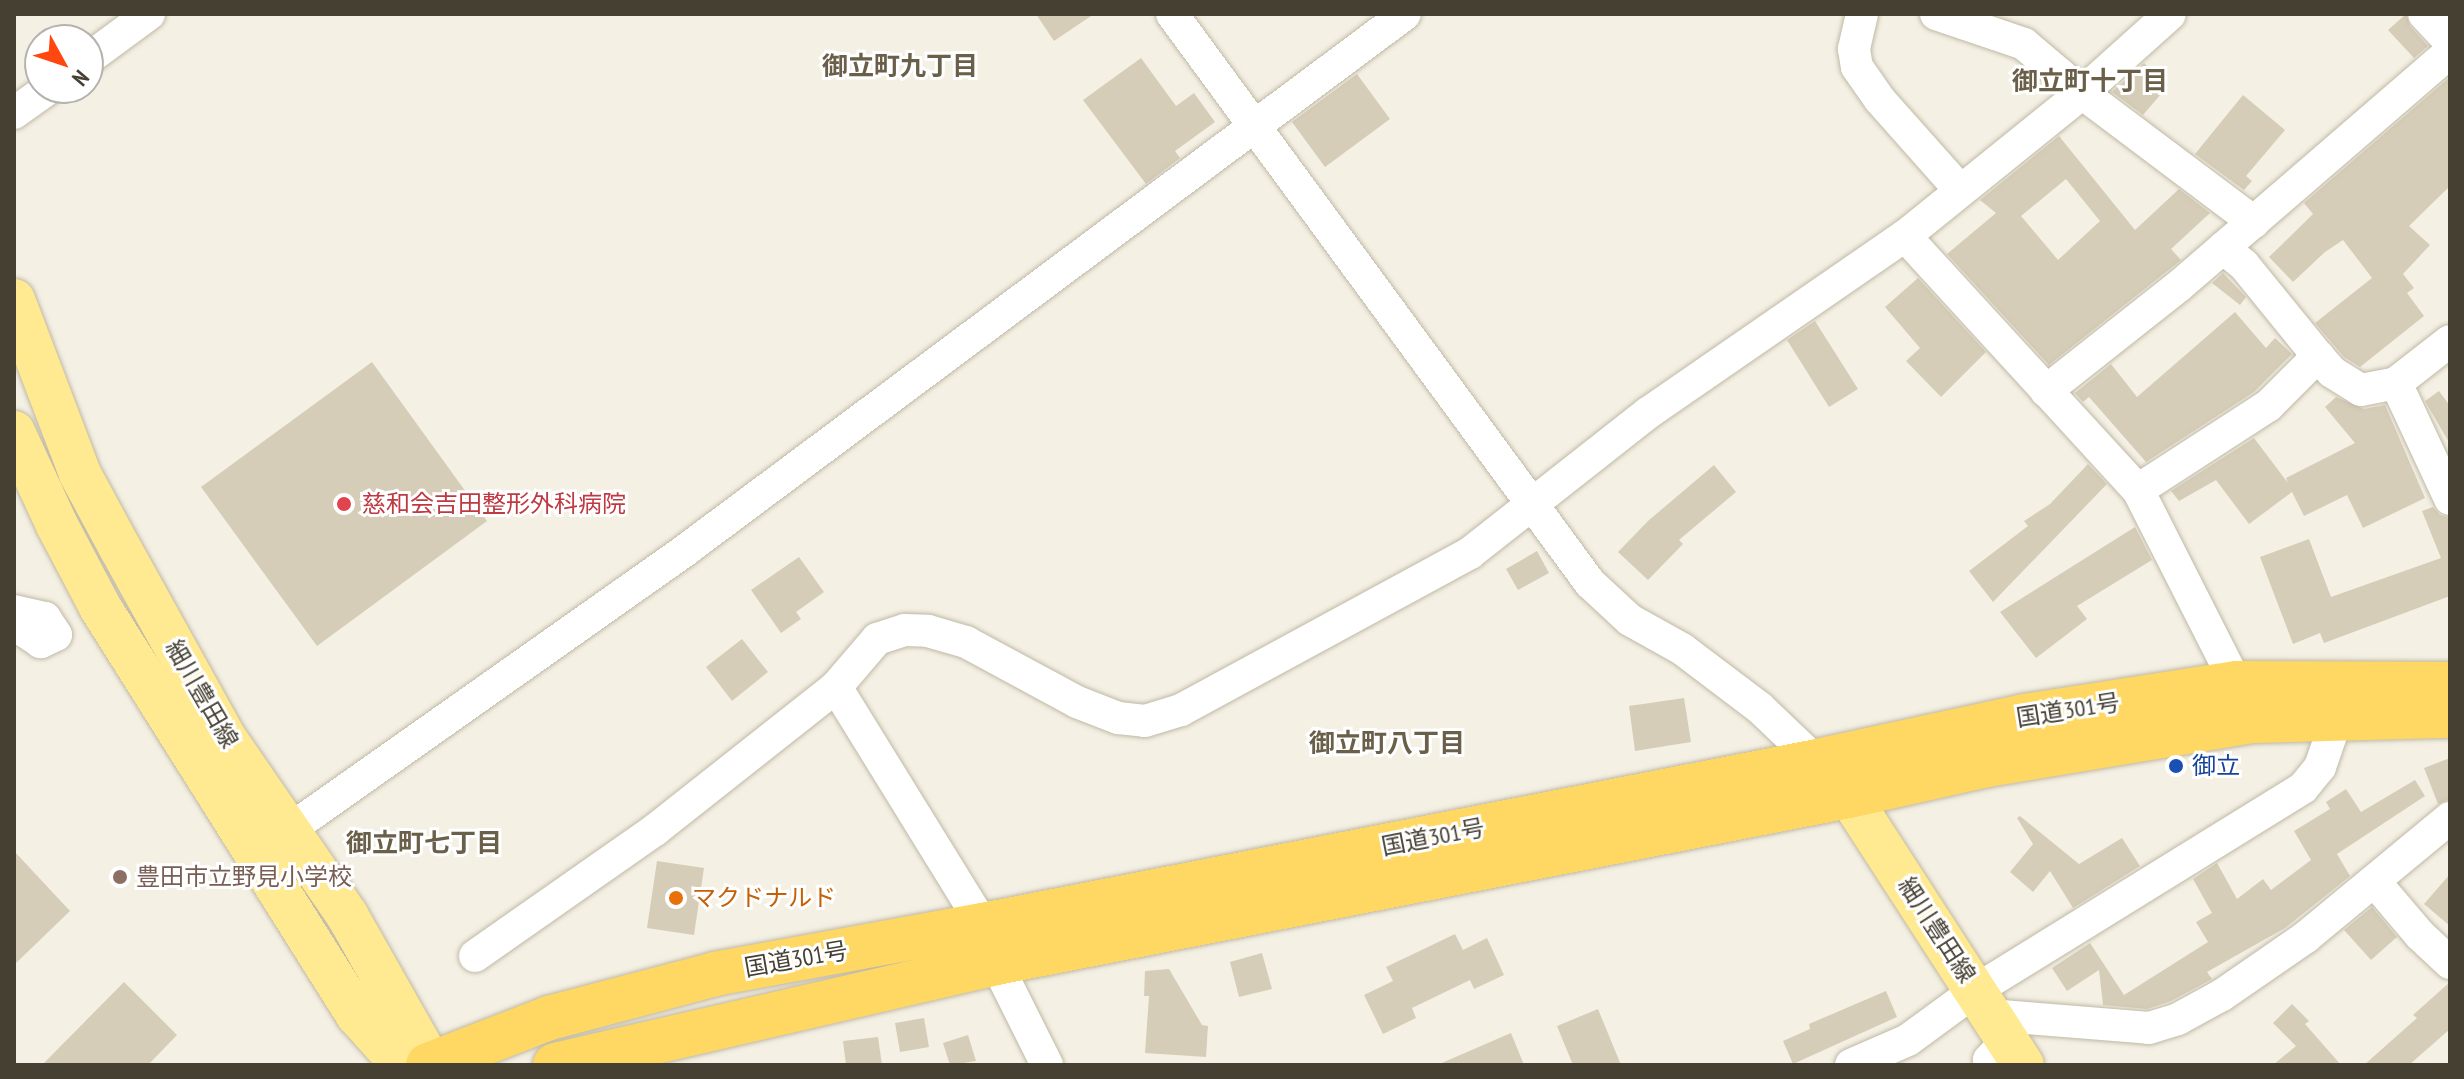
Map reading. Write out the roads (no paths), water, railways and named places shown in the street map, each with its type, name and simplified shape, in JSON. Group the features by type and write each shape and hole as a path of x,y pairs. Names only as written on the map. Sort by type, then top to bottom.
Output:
{"highway":[{"name":"国道301号","path":"555,1065 989,944 2025,716 2236,683 2450,684"},
{"name":"国道301号","path":"423,1064 549,1018 715,974 989,944 1849,796 1987,765 2253,721 2450,716"}],"main road":[{"name":"細川豊田線","path":"14,300 80,474 226,739 347,915 423,1064"},
{"name":"細川豊田線","path":"14,432 100,607 357,1015 423,1064"},
{"name":"細川豊田線","path":"1849,796 1998,1035"}],"street":[{"path":"104,47 149,14"},
{"path":"1172,14 1590,583 1630,620 1682,649 1760,708 1849,796"},
{"path":"289,830 687,549 1405,14"},
{"path":"1862,14 1854,49 1857,67 1880,100 1959,189"},
{"path":"1936,14 2024,44 2082,93 2254,222"},
{"path":"475,956 655,830 836,687 877,639 905,630 928,631 966,642 1077,702 1118,718 1145,721 1181,710 1470,553 1648,413 1905,236 1959,189 2082,93 2170,14"},
{"path":"2424,14 2450,42"},
{"path":"2046,391 2254,222 2450,52"},
{"path":"1905,236 2138,490 2236,683"},
{"path":"2223,248 2244,265 2332,372 2361,390 2396,383 2450,341"},
{"path":"2138,490 2268,406 2318,356"},
{"path":"2396,383 2450,499"},
{"path":"14,611 45,618 56,635 41,642 21,629 14,619"},
{"path":"836,687 989,944 1047,1065"},
{"path":"1998,1035 2303,788 2320,767 2337,718"},
{"path":"1851,1065 1908,1040 2149,1028 2178,1019 2222,995 2306,937 2450,818"},
{"path":"2375,882 2420,935 2450,963"}],"place":[{"name":"慈和会吉田整形外科病院","path":"344,504"},
{"name":"御立","path":"2176,766"},
{"name":"豊田市立野見小学校","path":"120,877"},
{"name":"マクドナルド","path":"676,898"}],"district":[{"name":"御立町九丁目","path":"900,66"},
{"name":"御立町十丁目","path":"2090,81"},
{"name":"御立町八丁目","path":"1387,743"},
{"name":"御立町七丁目","path":"424,843"}]}
